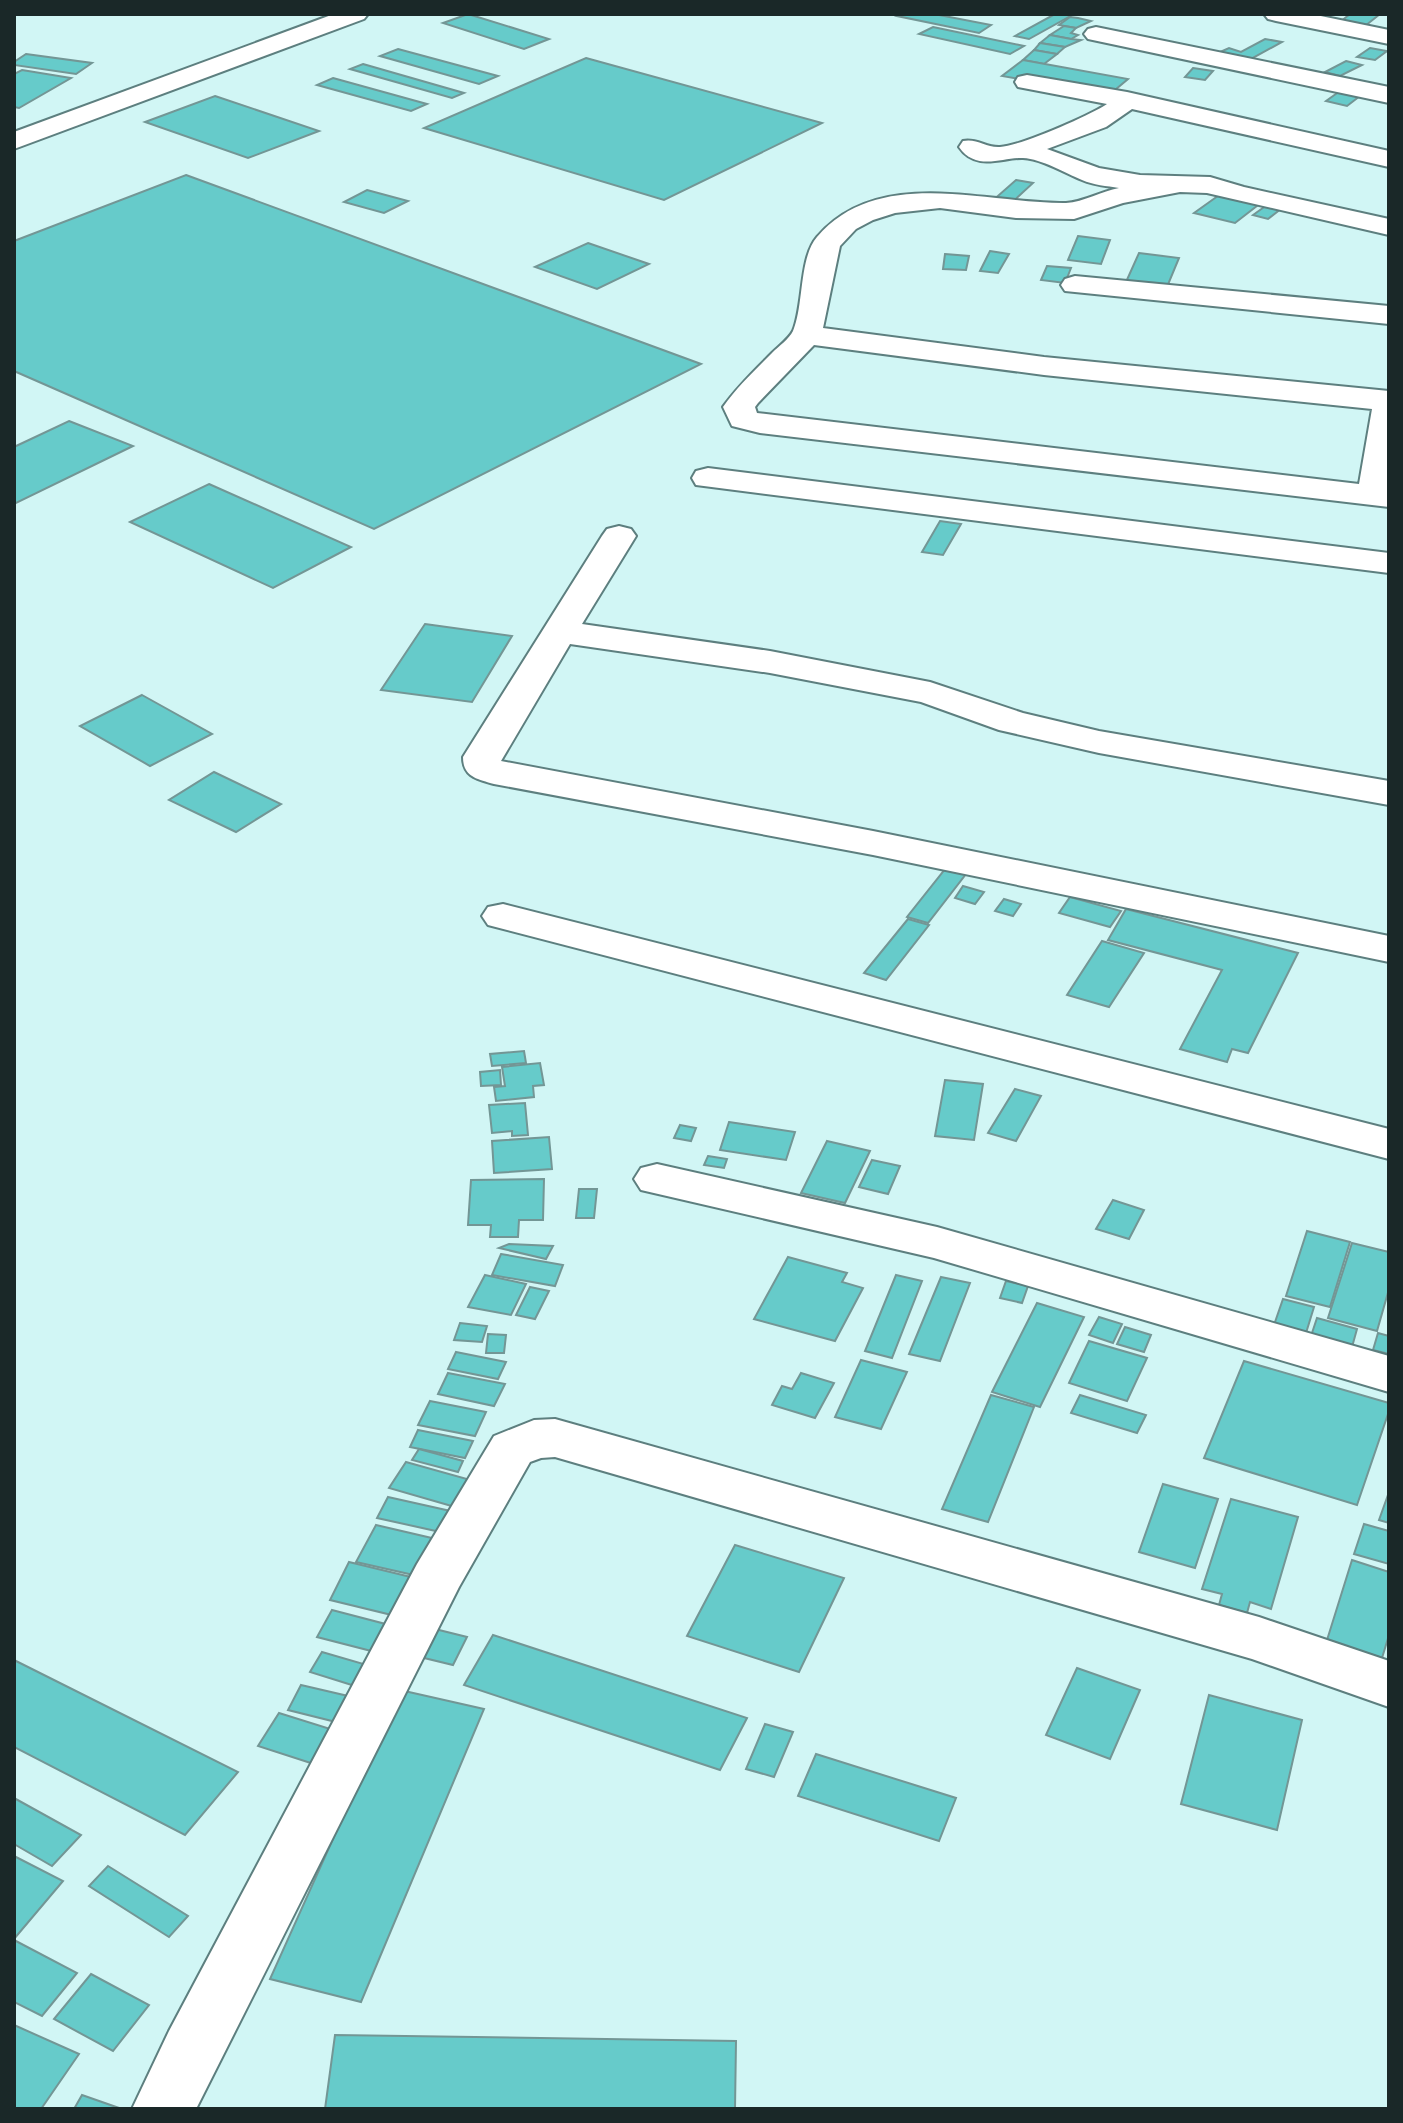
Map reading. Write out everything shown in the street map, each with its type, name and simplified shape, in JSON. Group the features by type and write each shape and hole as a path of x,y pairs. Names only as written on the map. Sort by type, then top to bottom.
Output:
{"street":[{"path":"14,141 356,14"},
{"path":"1276,14 1389,37"},
{"path":"1096,34 1389,95"},
{"path":"1027,82 1127,100 1389,159"},
{"path":"972,147 987,155 1025,150 1038,142 1094,126 1127,100"},
{"path":"1025,150 1078,167 1092,175 1173,186"},
{"path":"807,335 1044,366 1389,401 1381,496 760,424 743,419 738,412 747,396 807,335 826,244 846,223 863,214 892,205 940,200 1016,210 1074,211 1117,196 1173,186 1283,180 1355,152"},
{"path":"1283,180 1389,227"},
{"path":"1075,285 1389,315"},
{"path":"708,478 1389,563"},
{"path":"619,536 482,757 482,767 494,772 873,843 1389,949"},
{"path":"560,632 813,670 930,693 1012,722 1099,742 1389,793"},
{"path":"503,916 1389,1144"},
{"path":"657,1179 937,1243 1389,1374"},
{"path":"164,2109 191,2051 436,1579 512,1449 534,1439 555,1438 1259,1639 1389,1684"}],"building":[{"path":"468,14 549,39 524,49 443,23"},
{"path":"934,14 991,25 979,33 897,16"},
{"path":"1055,14 1074,14 1029,39 1015,36"},
{"path":"1350,14 1380,14 1365,26 1340,22"},
{"path":"1070,17 1091,21 1076,28 1059,25"},
{"path":"1064,26 1076,28 1071,33 1078,35 1071,39 1050,35"},
{"path":"933,27 1024,46 1010,54 919,34"},
{"path":"1050,35 1081,40 1065,47 1040,43"},
{"path":"1265,39 1282,42 1251,59 1220,52 1229,48 1241,52"},
{"path":"1040,43 1065,47 1057,54 1034,50"},
{"path":"1370,48 1387,51 1375,60 1357,57"},
{"path":"398,49 498,76 479,84 380,56"},
{"path":"1034,50 1057,54 1044,64 1023,60"},
{"path":"26,54 92,63 76,74 14,65"},
{"path":"586,58 822,123 664,200 424,128"},
{"path":"1023,60 1128,79 1109,95 1002,76"},
{"path":"1346,61 1362,65 1340,76 1325,72"},
{"path":"363,64 464,93 452,98 350,69"},
{"path":"1193,68 1213,71 1205,80 1185,77"},
{"path":"22,70 71,78 19,108 14,107 14,74"},
{"path":"333,78 427,104 411,111 317,85"},
{"path":"1340,91 1360,96 1347,106 1326,101"},
{"path":"215,96 319,131 248,158 145,122"},
{"path":"186,175 701,364 374,529 14,371 14,241"},
{"path":"1016,180 1033,183 1009,205 991,202"},
{"path":"367,190 408,201 384,213 344,202"},
{"path":"1222,193 1262,202 1235,223 1194,213"},
{"path":"1267,205 1282,208 1268,219 1253,215"},
{"path":"1078,236 1110,240 1101,264 1068,260"},
{"path":"588,243 649,264 597,289 535,267"},
{"path":"990,251 1009,254 998,273 980,271"},
{"path":"1139,253 1179,258 1167,287 1126,282"},
{"path":"945,254 969,256 966,270 943,269"},
{"path":"1047,266 1071,268 1065,283 1041,280"},
{"path":"69,421 133,446 14,504 14,447"},
{"path":"209,484 351,547 273,588 130,522"},
{"path":"940,521 961,524 943,555 922,552"},
{"path":"425,624 512,636 472,702 381,690"},
{"path":"142,695 212,734 150,766 80,726"},
{"path":"214,772 281,804 236,832 169,800"},
{"path":"946,868 966,874 928,923 907,917"},
{"path":"963,886 984,892 975,904 955,898"},
{"path":"1070,897 1121,911 1110,927 1059,913"},
{"path":"1004,899 1021,904 1013,916 995,911"},
{"path":"1126,909 1298,953 1248,1053 1232,1049 1227,1062 1180,1049 1222,970 1108,940"},
{"path":"908,919 929,925 886,980 864,973"},
{"path":"1102,941 1144,953 1109,1007 1067,995"},
{"path":"524,1051 526,1063 492,1066 490,1054"},
{"path":"540,1063 544,1085 533,1086 534,1097 496,1101 494,1087 505,1086 502,1067"},
{"path":"500,1070 501,1085 481,1086 480,1072"},
{"path":"945,1080 983,1084 974,1140 935,1136"},
{"path":"1015,1089 1041,1096 1016,1141 988,1133"},
{"path":"525,1103 528,1135 512,1136 512,1131 492,1133 489,1105"},
{"path":"729,1122 795,1132 786,1160 720,1150"},
{"path":"680,1125 696,1128 691,1141 674,1138"},
{"path":"549,1137 552,1169 494,1173 492,1141"},
{"path":"827,1141 870,1151 845,1203 801,1193"},
{"path":"708,1156 727,1159 724,1168 704,1165"},
{"path":"872,1160 900,1166 888,1194 859,1187"},
{"path":"544,1179 543,1220 519,1220 518,1237 490,1237 491,1225 468,1225 471,1180"},
{"path":"579,1189 597,1189 594,1218 576,1218"},
{"path":"1113,1200 1144,1210 1129,1239 1096,1229"},
{"path":"1307,1231 1350,1242 1330,1307 1286,1296"},
{"path":"1352,1243 1389,1252 1389,1289 1377,1331 1328,1318"},
{"path":"509,1244 553,1246 546,1259 499,1248"},
{"path":"501,1254 563,1265 555,1286 492,1275"},
{"path":"788,1257 847,1273 842,1282 863,1288 835,1341 754,1319"},
{"path":"485,1275 526,1284 511,1315 468,1307"},
{"path":"896,1275 922,1281 892,1358 865,1351"},
{"path":"941,1277 970,1283 940,1361 909,1354"},
{"path":"1006,1281 1028,1286 1022,1303 1000,1298"},
{"path":"530,1287 549,1291 535,1319 516,1315"},
{"path":"1283,1299 1314,1307 1306,1333 1274,1325"},
{"path":"1037,1303 1084,1317 1040,1407 992,1392"},
{"path":"1099,1317 1122,1324 1113,1343 1089,1335"},
{"path":"1317,1318 1357,1329 1352,1347 1311,1336"},
{"path":"460,1323 487,1326 482,1342 454,1340"},
{"path":"1125,1327 1151,1335 1144,1352 1117,1344"},
{"path":"1378,1333 1389,1336 1389,1354 1373,1350"},
{"path":"488,1334 506,1335 504,1353 486,1353"},
{"path":"1089,1341 1147,1358 1127,1401 1069,1383"},
{"path":"456,1352 506,1362 498,1379 448,1369"},
{"path":"861,1360 907,1372 881,1429 835,1417"},
{"path":"1244,1361 1389,1403 1357,1505 1204,1458"},
{"path":"448,1373 505,1384 494,1406 438,1394"},
{"path":"801,1373 834,1383 815,1418 772,1405 782,1386 792,1389"},
{"path":"991,1395 1034,1407 988,1522 942,1509"},
{"path":"1080,1395 1146,1415 1137,1433 1071,1413"},
{"path":"430,1401 486,1412 475,1436 418,1425"},
{"path":"418,1430 473,1441 465,1458 410,1447"},
{"path":"419,1449 463,1461 458,1472 412,1460"},
{"path":"406,1462 485,1484 469,1511 389,1488"},
{"path":"1163,1484 1218,1499 1195,1568 1139,1552"},
{"path":"1389,1492 1389,1523 1379,1520"},
{"path":"388,1497 455,1512 445,1533 377,1518"},
{"path":"1231,1499 1298,1517 1271,1609 1250,1602 1247,1613 1219,1605 1222,1594 1202,1589"},
{"path":"1364,1524 1389,1531 1389,1564 1354,1554"},
{"path":"376,1525 436,1539 418,1576 356,1562"},
{"path":"735,1545 844,1578 799,1672 687,1636"},
{"path":"1352,1560 1389,1572 1389,1635 1382,1658 1327,1640"},
{"path":"349,1562 419,1579 400,1617 330,1600"},
{"path":"332,1610 397,1627 383,1654 317,1637"},
{"path":"431,1628 467,1637 453,1665 416,1656"},
{"path":"493,1635 747,1718 720,1770 464,1685"},
{"path":"322,1652 367,1665 355,1686 310,1672"},
{"path":"14,1660 238,1772 185,1835 14,1747"},
{"path":"1077,1668 1140,1690 1110,1759 1046,1735"},
{"path":"301,1685 361,1699 348,1725 288,1710"},
{"path":"400,1690 484,1709 361,2002 270,1979"},
{"path":"1209,1695 1302,1720 1277,1830 1181,1804"},
{"path":"279,1713 340,1732 320,1766 258,1746"},
{"path":"765,1724 793,1732 774,1777 746,1769"},
{"path":"816,1754 956,1798 939,1841 798,1796"},
{"path":"14,1798 81,1835 52,1866 14,1844"},
{"path":"14,1856 63,1881 14,1939"},
{"path":"108,1866 188,1916 169,1937 89,1886"},
{"path":"14,1940 77,1973 42,2016 14,2002"},
{"path":"91,1974 149,2005 113,2051 54,2019"},
{"path":"14,2025 79,2054 41,2109 14,2109"},
{"path":"335,2035 736,2041 735,2109 325,2109"},
{"path":"82,2095 122,2109 74,2109"}]}
